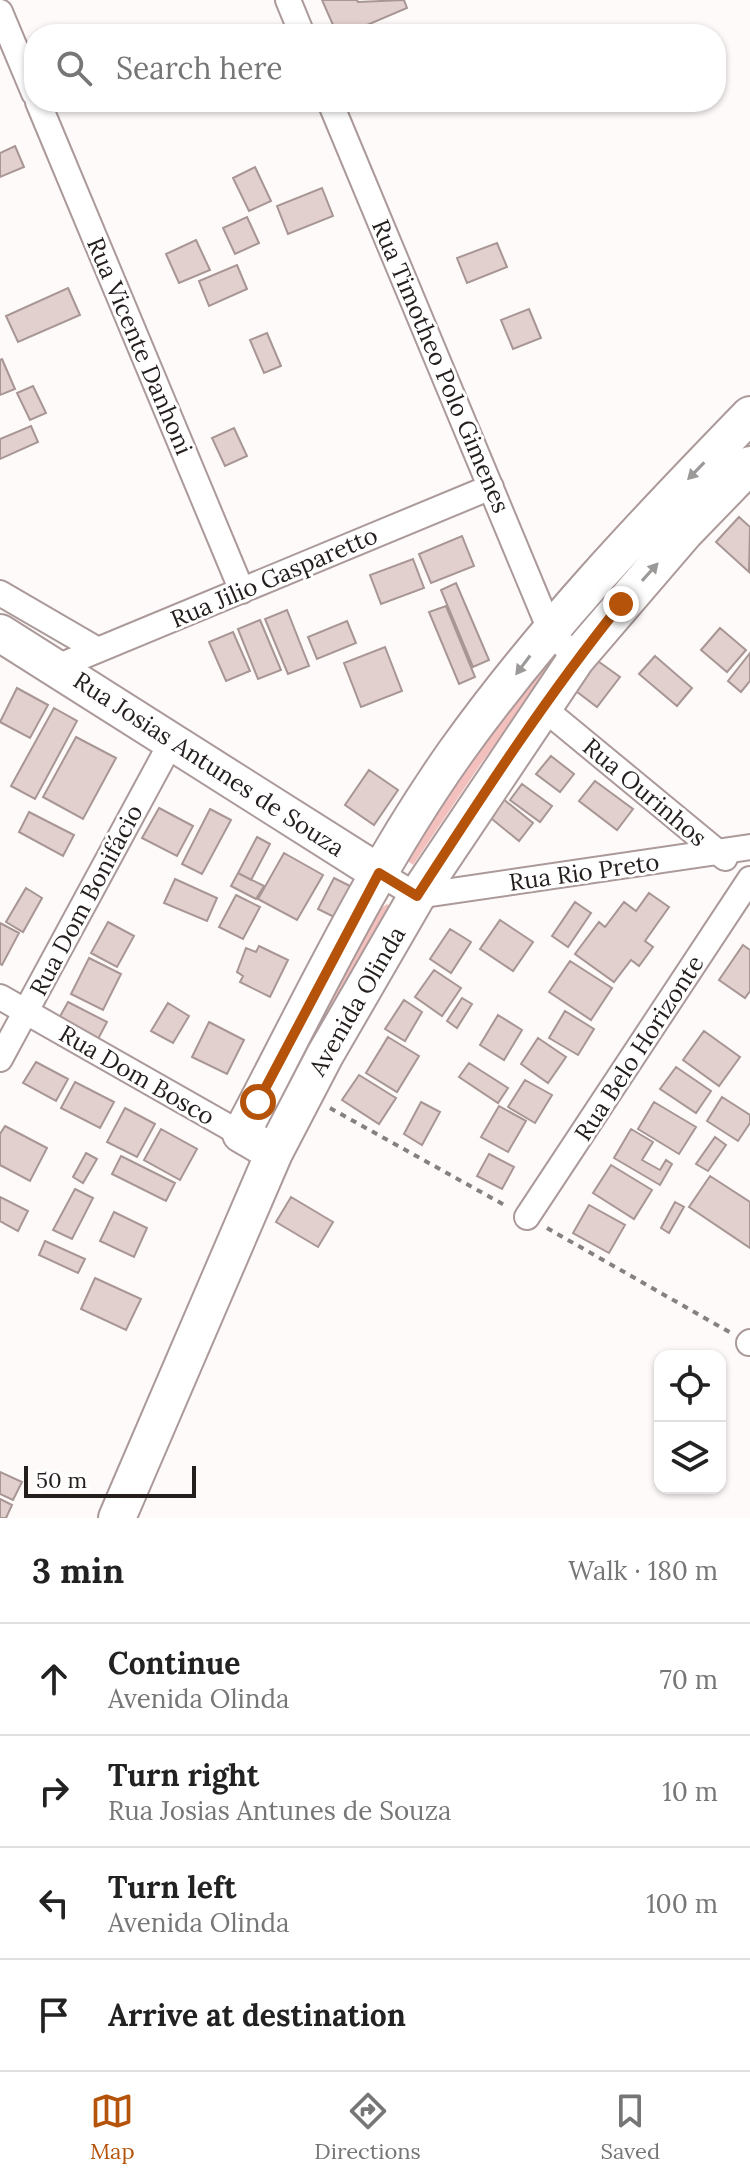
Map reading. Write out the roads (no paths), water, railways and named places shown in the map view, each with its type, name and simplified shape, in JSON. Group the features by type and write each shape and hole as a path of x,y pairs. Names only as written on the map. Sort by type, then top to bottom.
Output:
{"street":[{"path":"288,0 298,24"},
{"path":"0,12 24,69"},
{"name":"Rua Vicente Danhoni","path":"42,112 242,591"},
{"name":"Rua Timotheo Polo Gimenes","path":"334,112 550,630 576,659"},
{"name":"Avenida Olinda","path":"241,1134 379,873 456,752 550,630 750,415"},
{"name":"Avenida Olinda","path":"117,1518 274,1153 325,1055 417,896 576,659 685,532 750,465"},
{"name":"Rua Jilio Gasparetto","path":"57,667 491,487"},
{"path":"0,593 98,650"},
{"name":"Rua Josias Antunes de Souza","path":"0,633 417,896"},
{"name":"Rua Ourinhos","path":"542,707 750,877"},
{"name":"Rua Dom Bonifácio","path":"0,1059 172,741"},
{"name":"Rua Rio Preto","path":"417,896 750,847"},
{"name":"Rua Belo Horizonte","path":"527,1217 750,877"},
{"name":"Rua Dom Bosco","path":"0,997 274,1153"}]}
